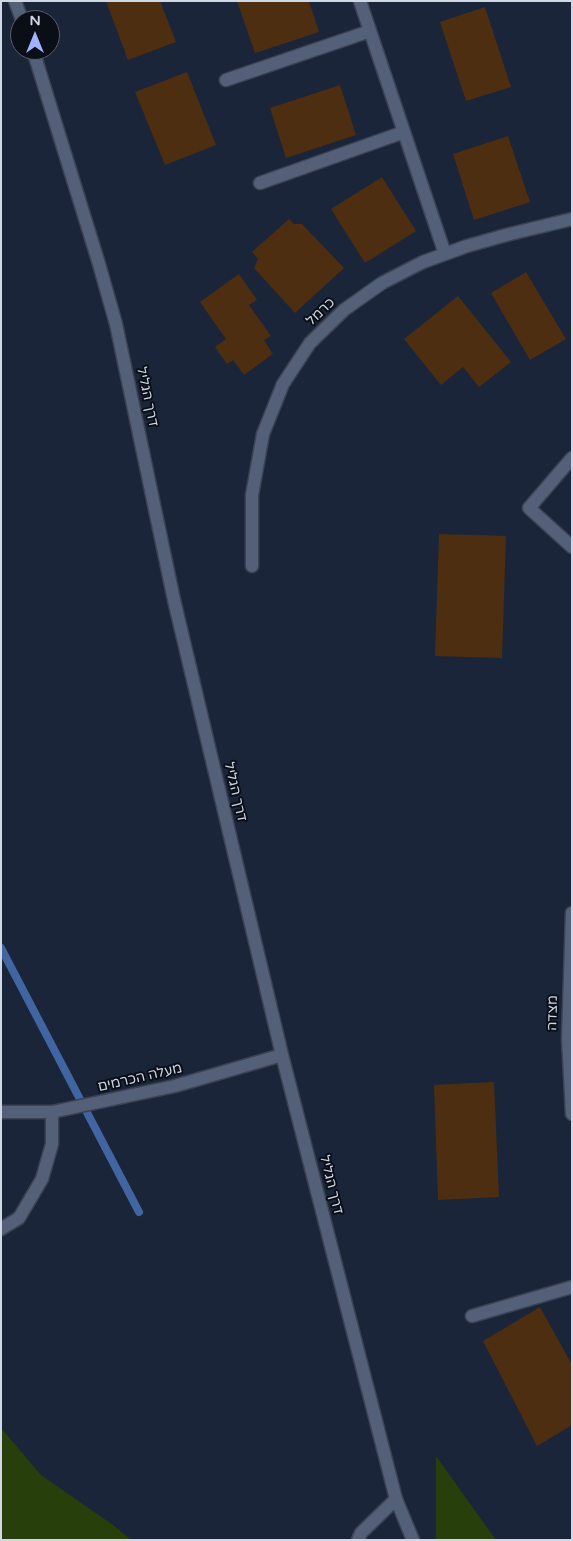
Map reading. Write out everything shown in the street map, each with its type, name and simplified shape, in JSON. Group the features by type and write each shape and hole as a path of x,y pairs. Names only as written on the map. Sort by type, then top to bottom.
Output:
{"street":[{"path":"360,1 444,254"},
{"path":"226,80 370,31"},
{"name":"דרך הגליל","path":"36,60 118,332 174,600 282,1055 396,1499 413,1540"},
{"path":"260,183 404,132"},
{"name":"כרמל","path":"252,566 252,495 263,434 283,384 310,343 344,310 382,283 423,262 510,234 572,219"},
{"path":"572,458 529,508 572,547"},
{"name":"מצדה","path":"572,913 568,1040 572,1114"},
{"name":"מעלה הכרמים","path":"1,1112 52,1112 175,1086 282,1055"},
{"path":"1,1229 19,1218 42,1179 52,1144 52,1112"},
{"path":"472,1316 572,1287"},
{"path":"358,1540 362,1533 396,1499"}],"green space":[{"path":"1,1428 41,1475 113,1525 131,1540 1,1540"},
{"path":"436,1456 496,1540 436,1540"}],"building":[{"path":"106,1 160,1 176,42 128,60"},
{"path":"237,1 309,1 319,32 255,53"},
{"path":"485,7 511,87 466,101 440,22"},
{"path":"187,72 216,145 165,165 135,92"},
{"path":"340,85 356,135 286,158 270,108"},
{"path":"508,136 530,202 474,220 453,154"},
{"path":"382,177 416,231 365,263 331,209"},
{"path":"289,219 294,224 302,224 344,268 295,313 254,268 258,259 252,252"},
{"path":"526,272 566,339 530,360 491,293"},
{"path":"239,274 257,300 249,305 271,336 264,340 273,354 244,375 233,360 227,364 215,347 226,339 200,302"},
{"path":"458,296 511,362 479,387 463,367 441,385 404,339"},
{"path":"439,534 506,536 502,658 435,656"},
{"path":"494,1082 499,1197 438,1200 434,1085"},
{"path":"540,1307 572,1365 572,1425 537,1446 483,1341"}],"waterway":[{"path":"1,948 139,1212"}]}
